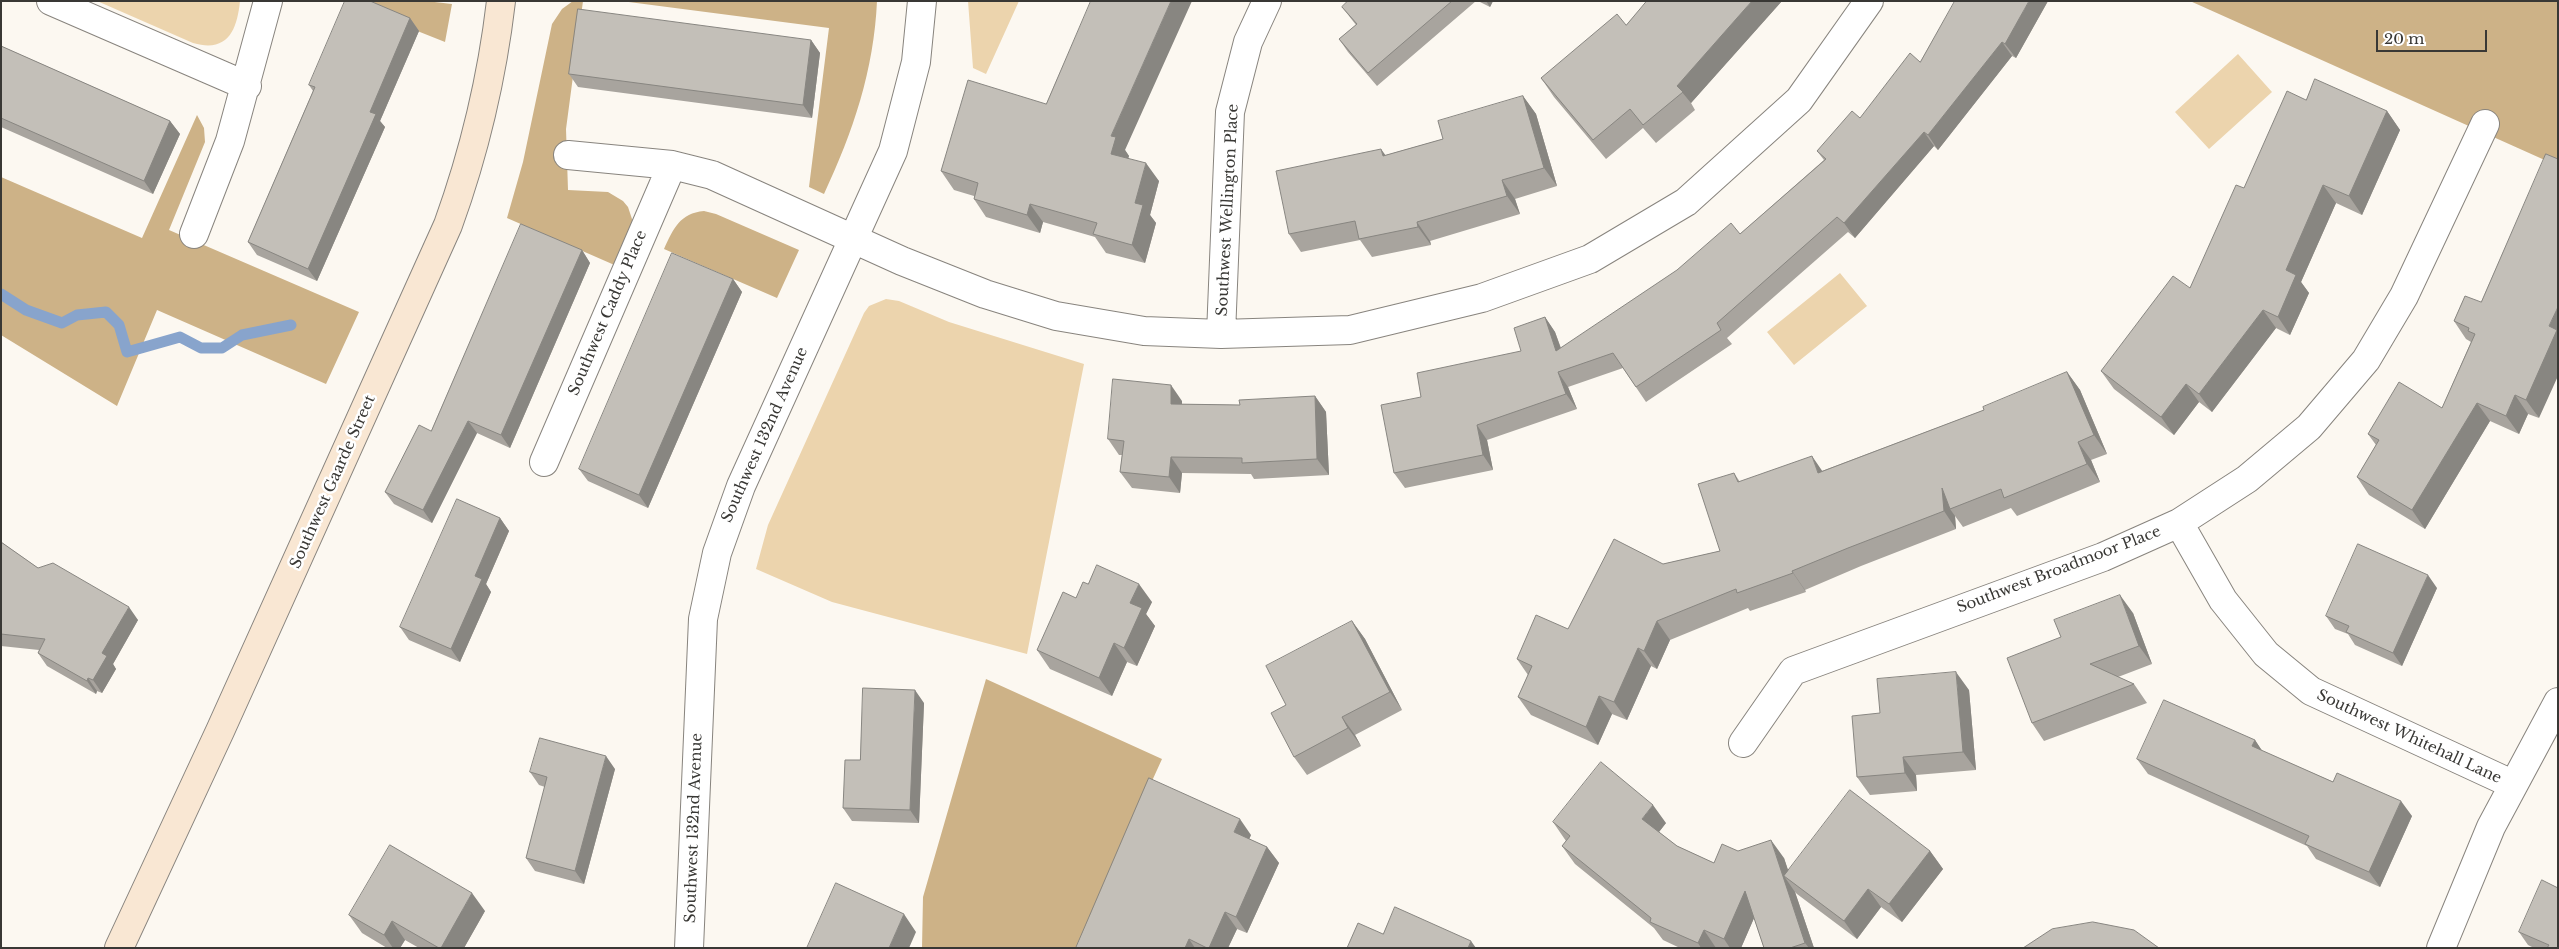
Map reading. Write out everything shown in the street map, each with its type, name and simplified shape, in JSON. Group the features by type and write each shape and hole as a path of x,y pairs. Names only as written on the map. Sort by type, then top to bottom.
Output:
{"main road":[{"name":"Southwest Gaarde Street","path":"119,948 220,732 448,225 470,159 484,101 501,1"}],"street":[{"path":"50,1 247,86"},
{"path":"194,234 230,141 247,86 268,1"},
{"name":"Southwest 132nd Avenue","path":"689,948 703,619 717,553 741,486 893,150 906,109 916,62 922,1"},
{"name":"Southwest Wellington Place","path":"1221,334 1230,112 1248,42 1267,1"},
{"path":"568,155 672,165 712,174 853,239 985,294 1056,316 1144,331 1221,334 1350,330 1482,298 1590,259 1686,202 1798,100 1869,1"},
{"name":"Southwest Broadmoor Place","path":"1743,743 1793,671 2103,557 2179,523 2247,479 2309,427 2366,360 2404,296 2485,124"},
{"name":"Southwest Caddy Place","path":"544,462 672,165"},
{"name":"Southwest Whitehall Lane","path":"2179,523 2223,600 2266,654 2311,691 2512,784"},
{"path":"2440,948 2491,827 2512,784 2558,702"}],"shaded area":[{"path":"97,1 240,1 239,12 233,30 228,37 215,45 205,45 193,43"},
{"path":"342,1 426,1 452,4 445,42"},
{"path":"573,1 583,1 566,129 568,190 608,192 623,201 628,207 633,222 619,267 507,218 523,162 552,24 562,9"},
{"path":"621,1 877,1 872,52 867,76 853,124 824,194 809,187 829,28"},
{"path":"968,1 1019,1 986,74 973,68"},
{"path":"2190,1 2558,1 2558,166"},
{"path":"2238,54 2272,92 2209,149 2175,112"},
{"path":"197,115 204,128 205,142 169,230 359,312 326,384 157,310 117,406 1,335 1,177 142,238"},
{"path":"704,211 716,214 799,250 777,298 664,249 678,223 689,215"},
{"path":"1840,273 1867,306 1794,365 1767,332"},
{"path":"886,299 899,301 949,322 1084,364 1027,654 832,602 756,569 768,525 864,313 869,306"},
{"path":"986,679 1162,759 1076,948 922,948 923,897"}],"building":[{"path":"345,1 370,1 410,18 370,112 376,114 308,269 248,242 315,87 309,85"},
{"path":"1091,1 1171,1 1111,136 1116,137 1111,154 1146,163 1135,203 1143,205 1132,245 1093,234 1097,223 1030,204 1027,215 974,199 978,183 941,171 968,80 1046,104"},
{"path":"1348,1 1452,1 1368,73 1339,39 1357,24 1342,7"},
{"path":"1647,1 1752,1 1677,86 1683,92 1643,125 1630,109 1593,140 1541,78 1617,14 1626,25"},
{"path":"1955,1 2029,1 2005,44 2002,42 1928,135 1924,132 1844,223 1837,217 1717,323 1721,330 1636,387 1613,353 1558,372 1566,394 1477,425 1483,455 1394,473 1381,405 1421,397 1417,373 1521,351 1514,328 1545,317 1556,351 1677,270 1731,223 1740,234 1826,159 1817,151 1852,111 1860,118 1910,53 1920,62"},
{"path":"578,9 811,40 803,105 569,74"},
{"path":"1,46 170,121 144,181 1,118"},
{"path":"2315,79 2387,111 2349,196 2323,185 2286,270 2296,275 2278,317 2263,310 2199,394 2186,384 2161,417 2101,371 2173,276 2190,288 2236,185 2244,188 2287,91 2306,100"},
{"path":"1523,96 1544,168 1502,180 1507,196 1417,222 1418,227 1359,239 1355,221 1289,234 1276,171 1381,149 1383,156 1443,139 1438,121"},
{"path":"2546,154 2558,159 2558,307 2549,326 2557,330 2526,400 2515,395 2506,416 2477,403 2412,510 2357,477 2379,440 2368,434 2399,382 2442,408 2475,334 2468,331 2469,328 2454,321 2465,296 2481,302"},
{"path":"521,224 582,250 501,435 468,421 423,510 385,492 419,425 431,431"},
{"path":"672,253 733,279 639,495 579,469"},
{"path":"2067,372 2094,435 2078,442 2087,464 2004,498 2001,489 1950,509 1942,488 1944,511 1792,571 1793,573 1737,593 1736,589 1657,621 1644,651 1638,648 1614,702 1599,696 1586,727 1518,697 1532,666 1517,659 1536,615 1568,629 1614,539 1663,564 1720,551 1698,484 1734,473 1738,482 1812,456 1818,473 1984,410 1983,407"},
{"path":"1113,379 1171,385 1171,404 1240,405 1239,400 1315,396 1317,459 1242,463 1242,458 1171,457 1169,477 1120,472 1124,441 1108,439"},
{"path":"457,499 500,518 475,576 482,579 451,649 400,627"},
{"path":"1,542 38,568 53,563 129,607 102,653 107,656 93,680 88,678 87,681 38,653 45,639 1,634"},
{"path":"2358,544 2428,575 2393,653 2346,632 2349,626 2326,616"},
{"path":"1097,565 1139,584 1130,603 1142,608 1124,648 1114,643 1099,678 1037,650 1063,592 1076,598 1083,582 1088,584"},
{"path":"2120,595 2139,646 2090,664 2134,684 2032,723 2007,658 2061,637 2054,620"},
{"path":"1352,621 1390,692 1342,717 1348,728 1294,757 1271,713 1286,705 1266,666"},
{"path":"1956,672 1963,752 1903,757 1905,773 1857,777 1852,716 1880,713 1877,679"},
{"path":"863,688 915,690 910,810 843,808 845,760 860,760"},
{"path":"2164,700 2255,740 2252,746 2333,782 2337,773 2401,801 2369,872 2305,844 2309,836 2137,759"},
{"path":"540,738 606,756 575,871 526,858 547,777 530,772"},
{"path":"1601,762 1653,805 1642,819 1677,846 1714,863 1722,844 1738,851 1771,840 1805,943 1790,948 1764,948 1745,891 1724,939 1704,930 1698,943 1650,922 1651,918 1562,846 1570,836 1553,822"},
{"path":"1149,778 1240,819 1234,832 1267,847 1236,917 1225,912 1209,948 1189,939 1185,948 1076,948"},
{"path":"1850,790 1930,851 1889,904 1868,889 1844,921 1784,876"},
{"path":"390,845 472,893 441,948 392,921 384,935 349,915"},
{"path":"2542,880 2558,888 2558,948 2547,948 2549,945 2519,932"},
{"path":"836,883 904,914 889,948 807,948"},
{"path":"1395,907 1471,941 1468,948 1347,948 1358,923 1383,934"},
{"path":"2093,922 2134,930 2159,948 2023,948 2052,929"}],"waterway":[{"path":"1,294 26,310 62,323 77,315 106,312 119,325 127,352 180,337 201,348 222,348 242,335 291,325"}]}
